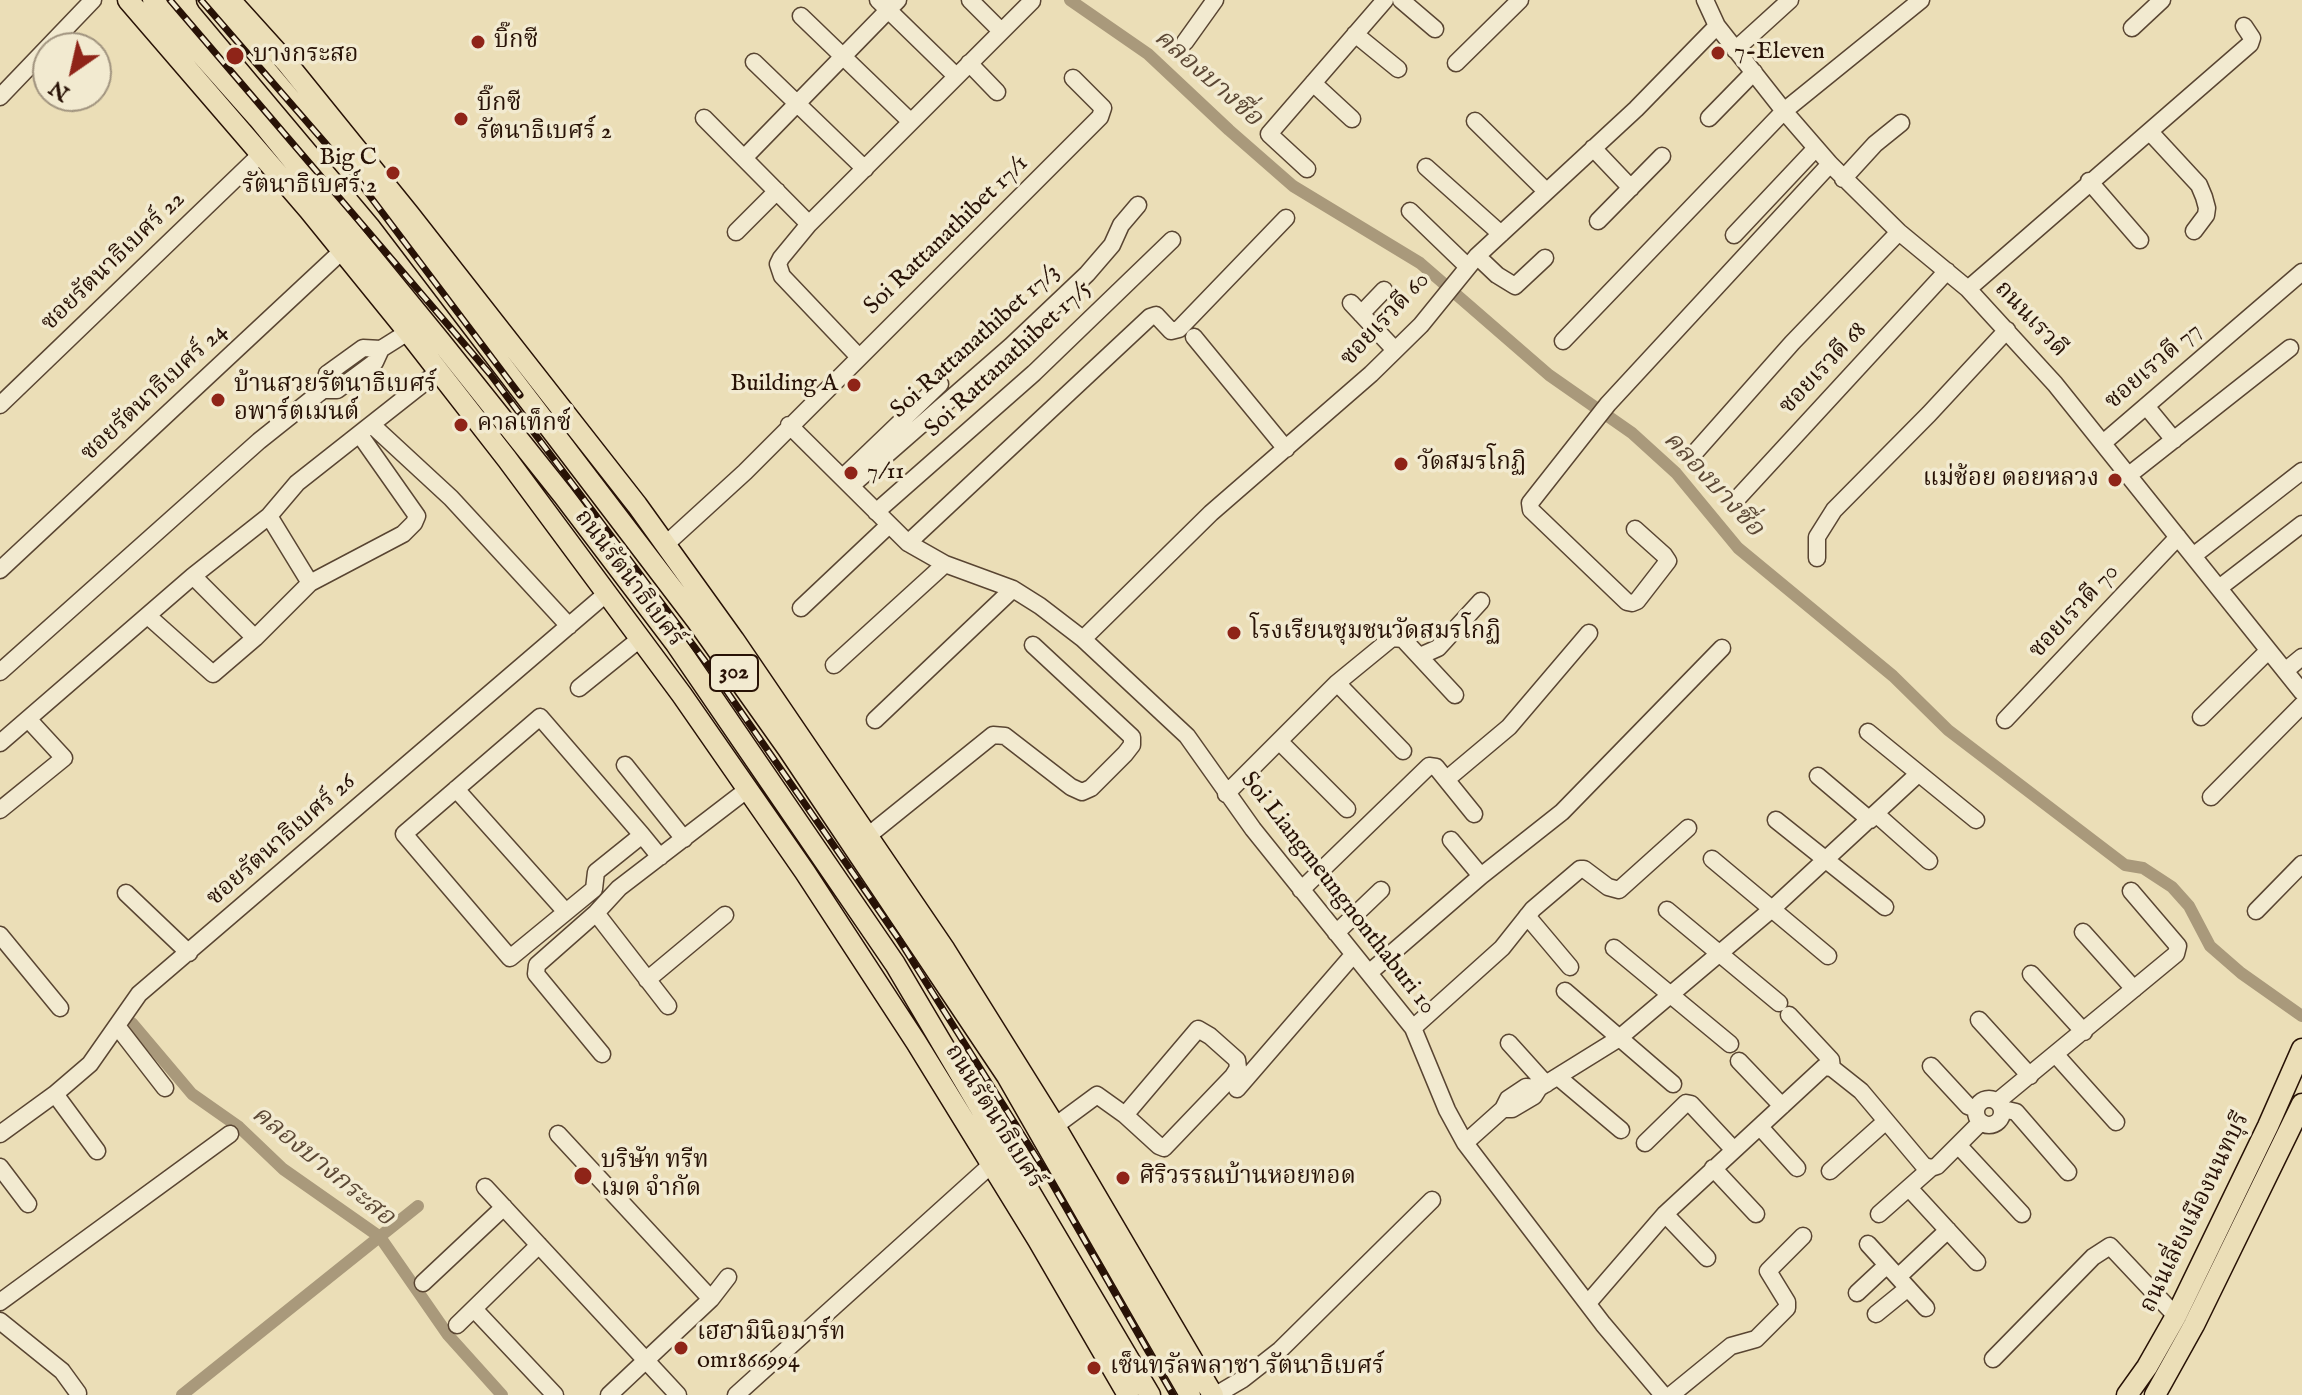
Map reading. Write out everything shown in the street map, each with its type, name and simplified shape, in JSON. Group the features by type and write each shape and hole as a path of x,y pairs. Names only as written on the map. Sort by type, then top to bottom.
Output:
{"main road":[{"name":"ถนนรัตนาธิเบศร์","path":"128,0 408,332 641,638 860,954 992,1164 1128,1395"},
{"name":"ถนนรัตนาธิเบศร์","path":"153,0 258,118 563,495 676,644 895,964 1150,1395"},
{"name":"ถนนรัตนาธิเบศร์","path":"207,0 386,213 688,609 788,749 1007,1076 1190,1395"},
{"name":"ถนนรัตนาธิเบศร์","path":"230,0 286,62 392,192 637,505 734,640 945,950 1055,1126 1214,1395"},
{"path":"734,640 788,749"},
{"path":"720,749 801,828"},
{"name":"ถนนเลี่ยงเมืองนนทบุรี","path":"2127,1395 2176,1316 2301,1050"},
{"path":"1007,1076 1098,1199"},
{"name":"ถนนเลี่ยงเมืองนนทบุรี","path":"2155,1395 2194,1325 2302,1104"},
{"path":"1117,1337 1136,1395"}],"street":[{"path":"0,97 93,0"},
{"path":"970,0 1001,31"},
{"path":"1185,42 1215,0"},
{"path":"1307,169 1269,134 1385,0"},
{"path":"1401,0 1435,29"},
{"path":"1456,63 1520,0"},
{"path":"1735,50 1790,0"},
{"path":"1563,341 1784,111 1921,0"},
{"path":"2132,28 2162,0"},
{"path":"858,356 782,276 778,264 809,224 1032,1"},
{"path":"744,158 843,56 888,3 956,76"},
{"name":"ถนนเรวดี","path":"1711,3 1717,26 1784,111 1843,179 1899,232 1968,289 2007,330 2055,384 2302,692"},
{"path":"801,16 911,122"},
{"name":"ซอยเรวดี 60","path":"1083,639 1211,513 1395,350 1473,262 1662,84 1717,26"},
{"path":"1968,289 2250,44 2252,38 2244,26"},
{"path":"1355,34 1398,69"},
{"path":"754,62 865,169"},
{"path":"969,63 997,92"},
{"path":"1709,118 1754,72"},
{"name":"Soi Rattanathibet 17/1","path":"665,545 742,475 1100,117 1103,108 1073,78"},
{"path":"1313,83 1352,119"},
{"path":"704,118 809,224"},
{"path":"1475,121 1546,191"},
{"path":"1843,179 1875,144 1901,123"},
{"path":"2150,132 2199,185 2207,208 2206,215 2194,231"},
{"path":"1593,148 1631,188"},
{"path":"1734,235 1816,148"},
{"name":"ซอยรัตนาธิเบศร์ 22","path":"0,405 261,154"},
{"path":"1598,221 1662,156"},
{"path":"1635,529 1668,561 1637,601 1632,603 1627,602 1531,510 1530,500 1608,404 1830,164"},
{"path":"1426,167 1501,234"},
{"path":"2089,181 2140,240"},
{"path":"736,232 777,191"},
{"name":"Soi Rattanathibet 17/3","path":"848,481 1011,346 1087,274 1112,245 1121,225 1138,205"},
{"path":"1410,211 1473,262 1510,285 1515,286 1545,258"},
{"path":"908,543 1150,317 1158,316 1171,331 1179,329 1286,218"},
{"path":"1691,457 1792,343 1899,232"},
{"name":"Soi Rattanathibet 17/5","path":"876,512 1034,373 1172,240"},
{"name":"ซอยรัตนาธิเบศร์ 24","path":"0,570 342,251"},
{"name":"ซอยเรวดี 68","path":"1736,500 1947,271"},
{"name":"ซอยเรวดี 77","path":"2103,443 2302,272"},
{"path":"1384,290 1356,309 1395,350"},
{"path":"1817,558 1817,537 1834,510 2007,330"},
{"path":"0,672 259,441 323,390 337,390 348,382 375,362 381,349 408,332"},
{"path":"1194,337 1286,449"},
{"path":"2129,475 2290,348"},
{"path":"0,743 193,576 269,516 297,483 439,371"},
{"path":"848,481 940,384"},
{"path":"2146,406 2174,440"},
{"name":"Soi Liangmeungnonthaburi 10","path":"789,425 908,543 945,564 1013,589 1040,606 1083,639 1187,736 1226,794 1413,1028 1447,1110 1465,1143 1663,1395"},
{"path":"148,616 213,674 255,638 310,583 403,534 417,516 366,430"},
{"path":"366,430 451,498 569,626"},
{"path":"2193,556 2302,471"},
{"path":"269,516 310,583"},
{"path":"2219,588 2302,524"},
{"path":"801,608 889,525"},
{"name":"ซอยเรวดี 70","path":"2005,720 2178,537"},
{"path":"834,665 945,564"},
{"path":"193,576 255,638"},
{"path":"875,720 1013,589"},
{"name":"ซอยรัตนาธิเบศร์ 26","path":"0,1134 90,1064 139,994 607,593"},
{"path":"1420,656 1438,648 1481,601"},
{"path":"1447,779 1509,727 1589,633"},
{"path":"1226,794 1337,683 1395,637 1403,639 1455,695"},
{"path":"579,688 641,638"},
{"path":"869,835 993,735 1005,736 1071,787 1082,792 1091,788 1125,754 1132,745 1132,737 1033,645"},
{"path":"1370,972 1481,876 1562,812 1722,648"},
{"path":"2201,717 2268,651"},
{"path":"2285,671 2302,657"},
{"path":"1337,683 1403,751"},
{"path":"2211,797 2302,705"},
{"path":"642,835 596,872 594,889 510,958 404,834 540,717 642,835 660,857"},
{"path":"0,810 64,758 28,719"},
{"path":"1868,732 1976,820"},
{"path":"1279,741 1347,809"},
{"path":"625,765 684,839"},
{"path":"1301,890 1429,766 1436,767 1474,814"},
{"path":"1465,1143 1503,1109 1508,1099 1526,1087 1547,1083 1618,1039 1772,909 1918,774"},
{"path":"1818,776 1929,861"},
{"path":"456,789 566,912"},
{"path":"602,1054 535,969 619,888 748,789"},
{"path":"1776,820 1885,907"},
{"path":"1413,1028 1502,948 1527,916 1580,869 1608,887 1619,890 1688,828"},
{"path":"1451,840 1481,876"},
{"path":"1712,859 1828,956"},
{"path":"2256,911 2302,864"},
{"path":"1336,933 1381,890"},
{"path":"2000,1105 2030,1076 2176,954 2178,946 2131,891"},
{"path":"126,893 189,953"},
{"path":"1667,910 1784,1009 1831,1060 1832,1068"},
{"path":"596,913 668,1006"},
{"path":"647,980 725,915"},
{"path":"1527,916 1570,967"},
{"path":"2083,932 2134,989"},
{"path":"3,945 60,1008"},
{"path":"1614,948 1730,1044"},
{"path":"1237,1089 1353,955"},
{"path":"2031,974 2084,1032"},
{"path":"1565,991 1673,1084"},
{"path":"1979,1020 2030,1076"},
{"path":"117,1026 165,1088"},
{"path":"1055,1126 1097,1095 1164,1148 1237,1071 1237,1060 1198,1029 1125,1115"},
{"path":"1509,1043 1547,1083 1621,1130"},
{"path":"2056,1055 2116,1122"},
{"path":"1739,1061 1782,1106"},
{"path":"1931,1066 1979,1116"},
{"path":"1588,1303 1665,1214 1824,1067 1832,1068 1861,1091 1924,1166 1931,1168"},
{"path":"55,1094 97,1151"},
{"path":"1879,1214 1958,1145 1979,1116 1985,1099 2016,1112 2068,1172"},
{"path":"1645,1143 1686,1103 1691,1104 1733,1149"},
{"path":"1830,1171 1886,1121"},
{"path":"1760,1127 1797,1168"},
{"path":"0,1302 230,1134"},
{"path":"558,1134 711,1299"},
{"path":"1958,1145 2022,1214"},
{"path":"736,1395 992,1164"},
{"path":"0,1167 28,1204"},
{"path":"1713,1168 1756,1214"},
{"path":"485,1187 678,1395"},
{"path":"1909,1188 1977,1262"},
{"path":"1214,1395 1243,1379 1280,1350 1432,1200"},
{"path":"423,1283 504,1207"},
{"path":"1665,1214 1707,1258"},
{"path":"1876,1314 1898,1277 1948,1230"},
{"path":"1671,1395 1731,1346 1756,1339 1787,1308 1787,1302 1768,1271 1803,1236"},
{"path":"1868,1244 1926,1308"},
{"path":"457,1325 539,1245"},
{"path":"1993,1359 2093,1257 2110,1246 2176,1316"},
{"path":"609,1395 711,1299 728,1277"},
{"path":"1857,1293 1898,1277"},
{"path":"474,1309 555,1395"},
{"path":"0,1321 62,1371 78,1393"}],"waterway":[{"name":"คลองบางซื่อ","path":"1070,0 1148,54 1293,186 1420,263 1549,375 1632,433 1676,473 1738,548 1893,676 1948,730 2125,865 2143,868 2172,887 2189,906 2210,946 2241,973 2302,1016"},
{"name":"คลองบางกระสอ","path":"132,1023 192,1094 239,1127 283,1169 380,1237 448,1335 502,1395"},
{"path":"182,1395 418,1206"}],"railway":[{"path":"170,0 490,374 714,673 898,938 1045,1171 1173,1395"},
{"path":"201,0 360,183 520,395"}],"place":[{"name":"บิ๊กซี","path":"478,42"},
{"name":"7-Eleven","path":"1718,53"},
{"name":"บางกระสอ","path":"235,56"},
{"name":"บิ๊กซี รัตนาธิเบศร์ 2","path":"461,119"},
{"name":"Big C รัตนาธิเบศร์ 2","path":"393,173"},
{"name":"Building A","path":"854,385"},
{"name":"บ้านสวยรัตนาธิเบศร์ อพาร์ตเมนต์","path":"218,400"},
{"name":"คาลเท็กซ์","path":"461,425"},
{"name":"วัดสมรโกฏิ","path":"1401,464"},
{"name":"7/11","path":"851,473"},
{"name":"แม่ช้อย ดอยหลวง","path":"2115,480"},
{"name":"โรงเรียนชุมชนวัดสมรโกฏิ","path":"1234,633"},
{"name":"บริษัท ทรีท เมด จำกัด","path":"583,1176"},
{"name":"ศิริวรรณบ้านหอยทอด","path":"1123,1178"},
{"name":"เฮฮามินิอมาร์ท om1866994","path":"681,1348"},
{"name":"เซ็นทรัลพลาซา รัตนาธิเบศร์","path":"1094,1368"}]}
